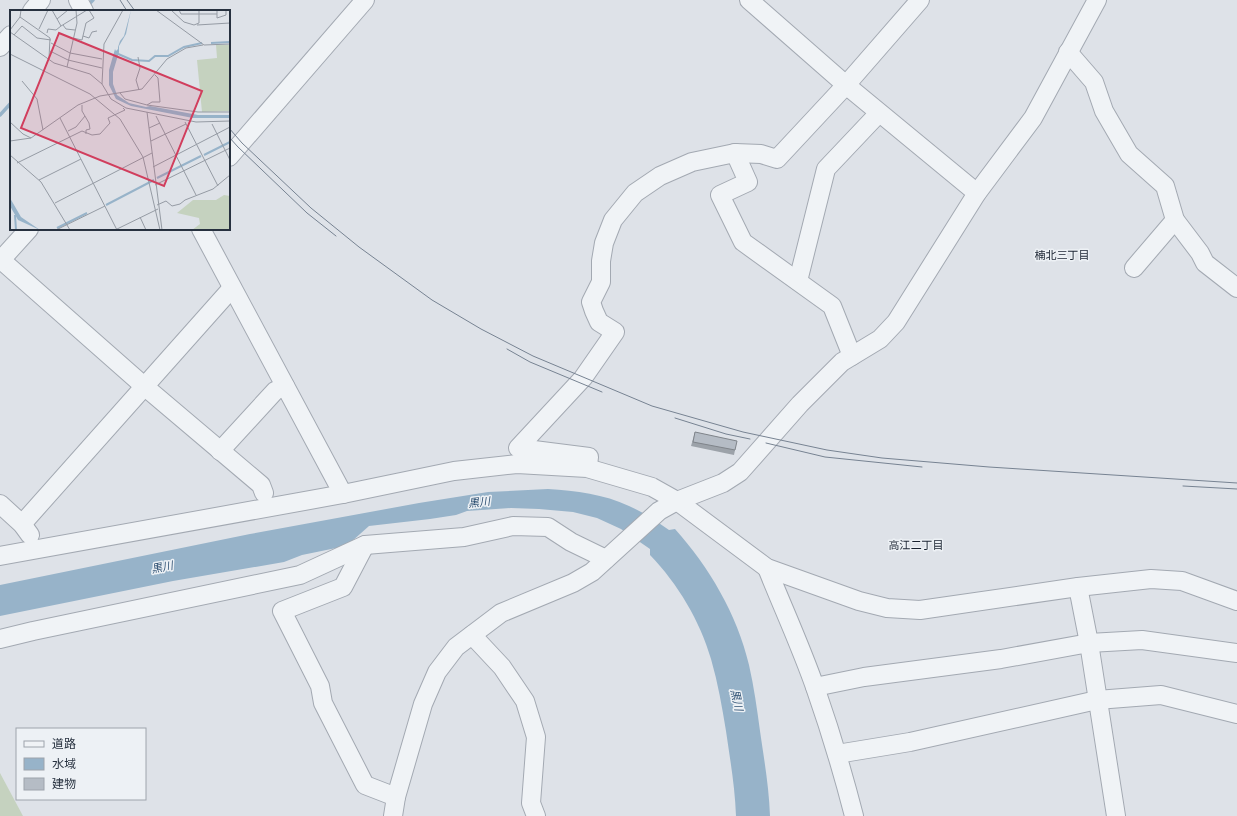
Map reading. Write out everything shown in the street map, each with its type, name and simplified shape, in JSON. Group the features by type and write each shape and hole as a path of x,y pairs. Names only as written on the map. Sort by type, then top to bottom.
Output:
{"street":[{"path":"33,10 41,0"},
{"path":"78,0 83,10"},
{"path":"230,156 364,0"},
{"path":"749,0 879,113 977,193"},
{"path":"587,468 589,457 518,448 583,378 615,332 599,322 591,302 601,282 601,261 604,243 613,220 635,193 660,176 692,162 735,153 760,154 777,159 846,85 920,0"},
{"path":"393,816 396,797 423,704 437,672 456,647 501,613 573,583 592,572 659,511 676,500 723,483 740,472 800,404 842,362 880,339 896,322 977,193 1033,118 1097,0"},
{"path":"0,47 10,36"},
{"path":"1068,52 1094,82 1104,111 1129,154 1165,186 1175,220 1200,253 1205,263 1237,288"},
{"path":"798,281 826,169 879,113"},
{"path":"735,153 748,182 720,195 743,242 832,306 852,356"},
{"path":"1134,268 1175,220"},
{"path":"28,230 0,260 144,386 261,485 264,494"},
{"path":"202,230 343,494"},
{"path":"0,504 26,529 144,386 232,288"},
{"path":"220,451 275,391 285,386"},
{"path":"0,556 343,494 454,471 517,464 587,468 652,487 676,500 767,568 859,601 887,608 920,610 1151,579 1182,581 1237,601"},
{"path":"0,639 300,575 365,545 464,537 513,526 548,527 571,542 611,555"},
{"path":"365,545 343,587 282,611 320,686 323,703 365,785 396,797"},
{"path":"767,568 793,629 815,687 837,754 854,816"},
{"path":"1078,588 1089,642 1116,816"},
{"path":"472,635 502,667 525,701 536,737 531,803 536,816"},
{"path":"815,687 864,677 1001,659 1089,642 1142,640 1237,653"},
{"path":"837,754 910,742 1097,700 1161,695 1237,714"}],"green space":[{"path":"0,773 23,816 0,816"}],"water":[{"name":"黒川","path":"548,489 579,492 610,499 634,508 669,530 675,529 710,575 737,628 749,665 765,763 770,816 736,816 731,763 716,677 701,631 687,604 670,578 650,555 650,549 621,529 597,518 573,512 511,508 467,511 456,515 430,519 369,526 342,550 341,547 302,555 284,562 173,581 0,616 0,585 250,534 419,503 488,492"}],"building":[{"path":"695,432 737,441 735,450 693,442"}],"waterway":[{"path":"90,6 89,4 93,0"},
{"path":"0,115 10,104"}],"tram line":[{"path":"120,0 126,10"},
{"path":"127,0 134,10"},
{"path":"230,129 242,143 311,208 359,247 432,300 481,329 533,356 652,406 743,432 827,450 882,458 989,467 1237,483"},
{"path":"230,138 307,213 336,236"},
{"path":"507,349 530,362 602,392"},
{"path":"675,418 726,434 750,439"},
{"path":"766,443 825,457 922,467"},
{"path":"1183,486 1237,489"}],"district":[{"name":"楠北三丁目","path":"1062,255"},
{"name":"高江二丁目","path":"916,545"}]}
